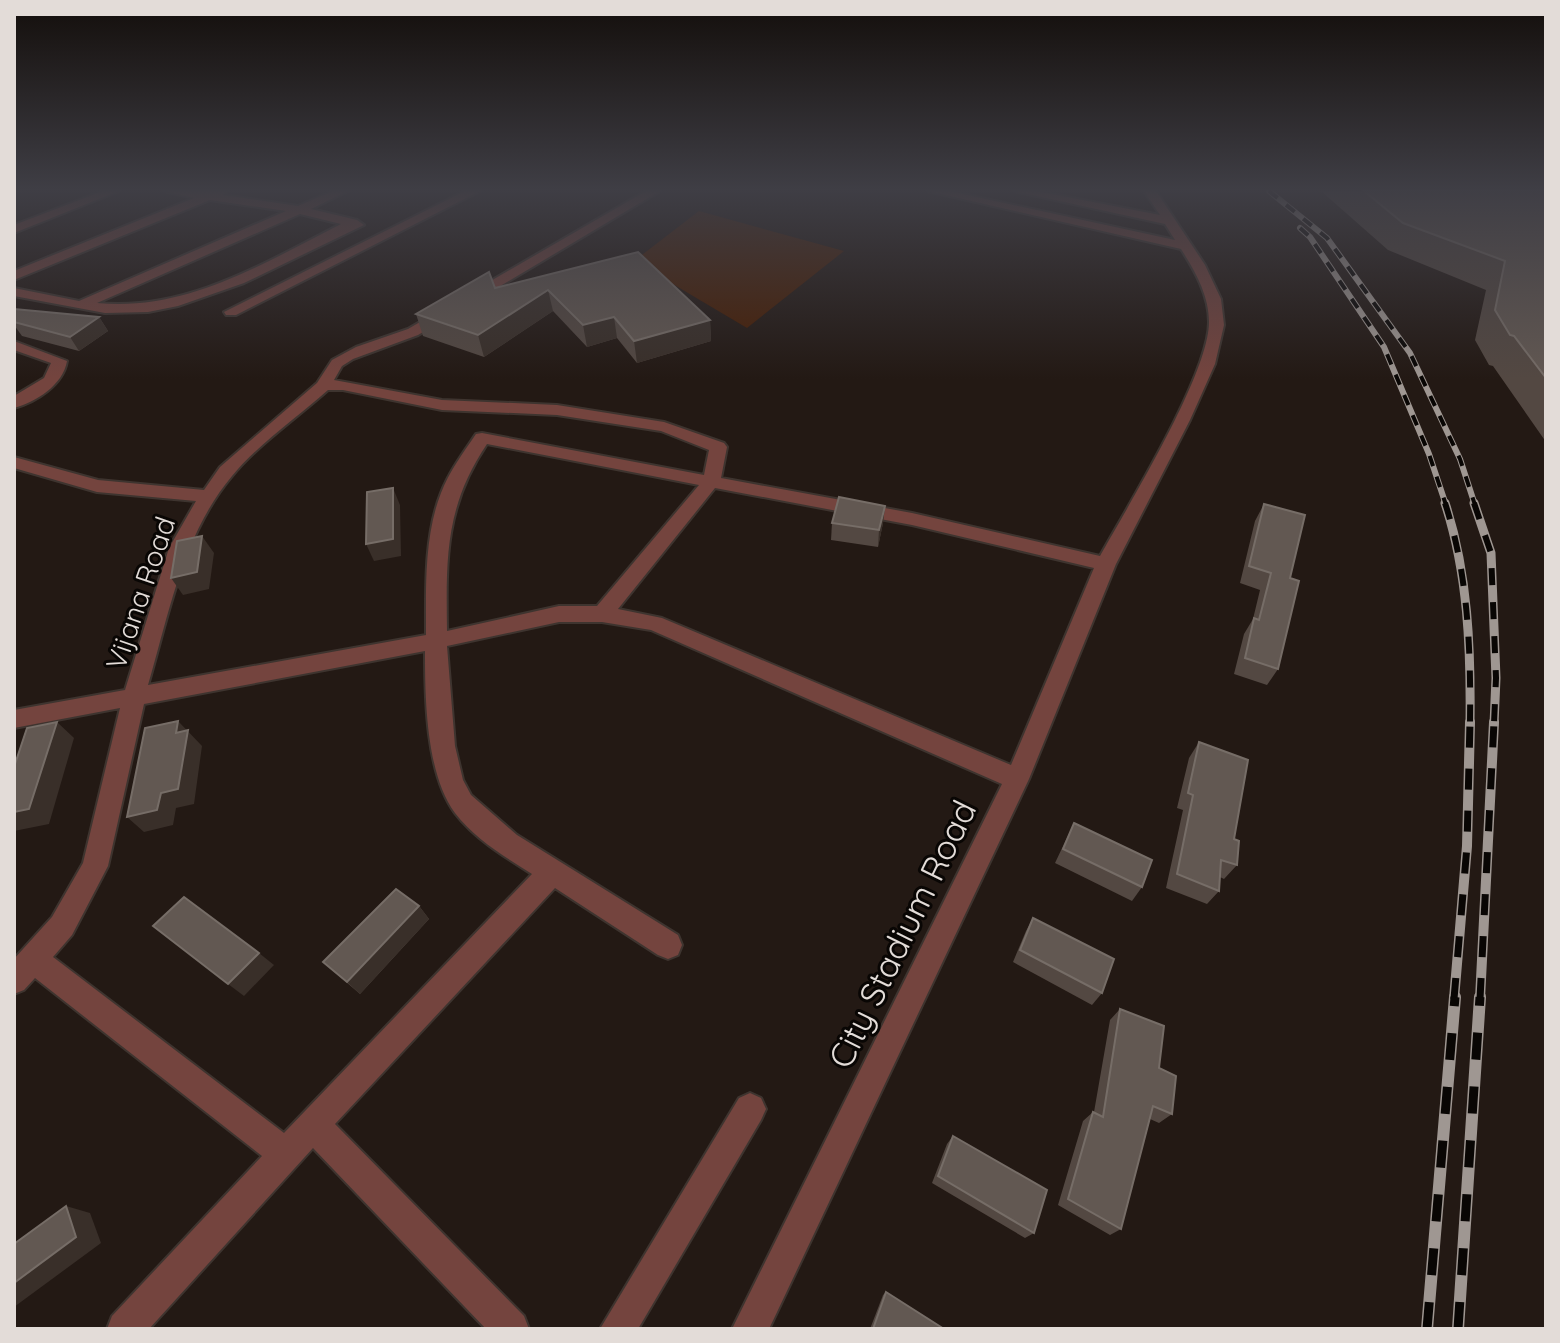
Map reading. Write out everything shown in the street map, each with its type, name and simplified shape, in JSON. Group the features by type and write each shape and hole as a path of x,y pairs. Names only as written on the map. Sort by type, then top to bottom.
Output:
{"street":[{"path":"14,276 68,254"},
{"path":"81,305 196,254"},
{"path":"14,292 81,305 133,308 188,300 287,254"},
{"path":"231,312 348,254"},
{"name":"Vijana Road","path":"23,970 62,926 95,866 134,696 179,548 226,471 324,385 325,376 335,365 355,353 413,332 547,254"},
{"name":"City Stadium Road","path":"750,1329 1017,779 1106,564 1182,420 1215,338 1217,318 1214,299 1190,254"},
{"path":"14,345 59,361 59,365 54,378 14,403"},
{"path":"324,385 343,385 372,394 442,405 557,410 664,427 718,447 711,482 602,614"},
{"path":"668,945 493,834 460,800 445,764 435,641 446,506 454,481 482,438 912,519 1106,564"},
{"path":"14,462 97,486 209,496"},
{"path":"14,719 435,641 559,614 602,614 655,623 1017,779"},
{"path":"125,1329 400,1030 552,872"},
{"path":"23,970 286,1155"},
{"path":"618,1329 750,1109"},
{"path":"313,1125 511,1329"}],"shaded area":[{"path":"644,254 841,254 747,328 634,261"}],"building":[{"path":"640,254 710,320 634,341 614,317 583,325 548,290 478,335 416,314 489,272 495,288"},
{"path":"1485,254 1546,254 1546,378 1514,336 1510,335 1495,310 1505,261"},
{"path":"14,309 99,317 70,337 14,322"},
{"path":"393,488 393,539 366,544 367,492"},
{"path":"839,497 885,506 879,530 832,523"},
{"path":"1264,504 1305,515 1290,578 1299,581 1278,669 1245,658 1254,618 1259,620 1271,573 1249,566"},
{"path":"202,536 197,572 171,578 177,541"},
{"path":"178,721 176,733 188,730 178,789 161,793 157,810 127,817 145,728"},
{"path":"57,722 29,809 14,812 14,767 27,728"},
{"path":"1199,742 1248,760 1234,839 1239,841 1237,865 1221,860 1219,891 1177,874 1193,795 1188,793"},
{"path":"1074,823 1152,860 1142,887 1063,849"},
{"path":"396,889 419,906 347,982 323,962"},
{"path":"184,897 259,953 228,984 153,926"},
{"path":"1033,918 1114,959 1102,993 1020,950"},
{"path":"1120,1009 1164,1026 1159,1068 1176,1076 1172,1114 1153,1106 1121,1229 1068,1199 1093,1112 1103,1117"},
{"path":"953,1136 1047,1190 1034,1233 938,1176"},
{"path":"66,1206 76,1237 14,1283 14,1244"},
{"path":"886,1292 944,1329 873,1329"}],"railway":[{"path":"1321,254 1384,347 1429,454 1446,505"},
{"path":"1338,254 1410,353 1460,459 1475,505"},
{"path":"1445,503 1463,584 1470,668 1470,722"},
{"path":"1474,503 1491,553 1496,678 1494,724"},
{"path":"1454,999 1467,846 1470,722"},
{"path":"1480,999 1494,722"},
{"path":"1427,1329 1455,997"},
{"path":"1458,1329 1480,997"}]}
